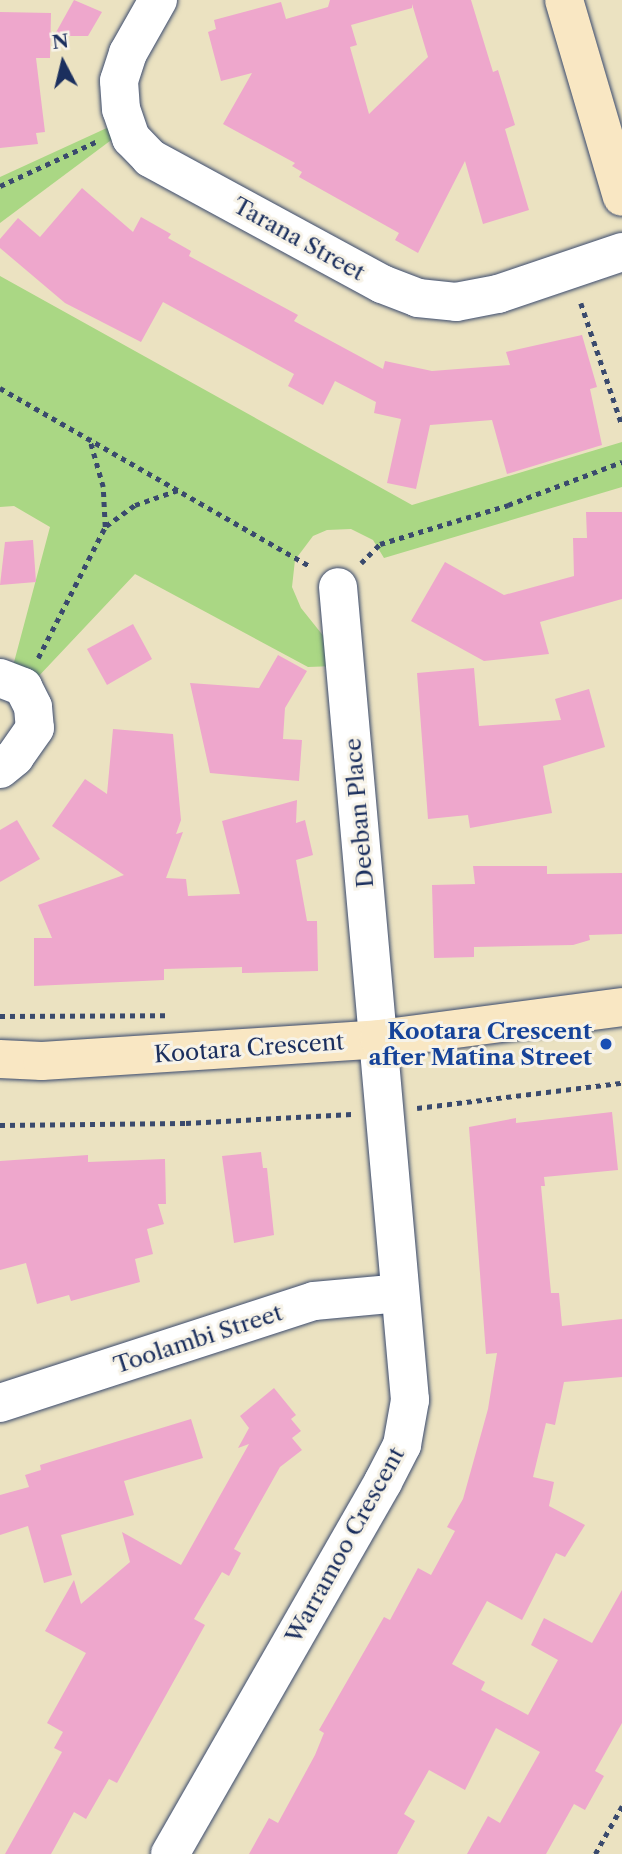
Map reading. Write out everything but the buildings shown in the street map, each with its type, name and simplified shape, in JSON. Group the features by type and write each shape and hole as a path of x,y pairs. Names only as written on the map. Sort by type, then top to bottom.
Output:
{"street":[{"name":"Tarana Street","path":"158,0 128,53 119,81 127,127 150,158 382,284 418,298 456,302 570,272 622,252"},
{"path":"564,0 622,197"},
{"name":"Deeban Place","path":"338,587 379,1039"},
{"path":"0,769 15,757 35,727 33,707 11,682"},
{"name":"Kootara Crescent","path":"0,1059 42,1061 379,1039 622,1007"},
{"name":"Warramoo Crescent","path":"170,1854 402,1445 410,1400 379,1039"},
{"name":"Toolambi Street","path":"0,1403 314,1301 400,1293"}],"path":[{"path":"0,186 127,127"},
{"path":"570,272 622,425"},
{"path":"0,388 294,554 338,587 380,544 508,505 622,462"},
{"path":"89,438 103,487 105,527"},
{"path":"11,682 105,527 135,505 180,490"},
{"path":"0,1125 200,1122 339,1116 385,1109 435,1107 622,1083"},
{"path":"595,1854 622,1806"}],"green space":[{"path":"109,127 114,138 0,223 0,177"},
{"path":"0,276 412,505 622,442 622,487 384,558 373,540 351,529 327,530 313,536 295,560 292,587 301,608 325,638 335,666 308,667 135,574 36,679 13,666 50,527 14,506 0,507"}],"place":[{"name":"Kootara Crescent after Matina Street","path":"606,1044"}]}
